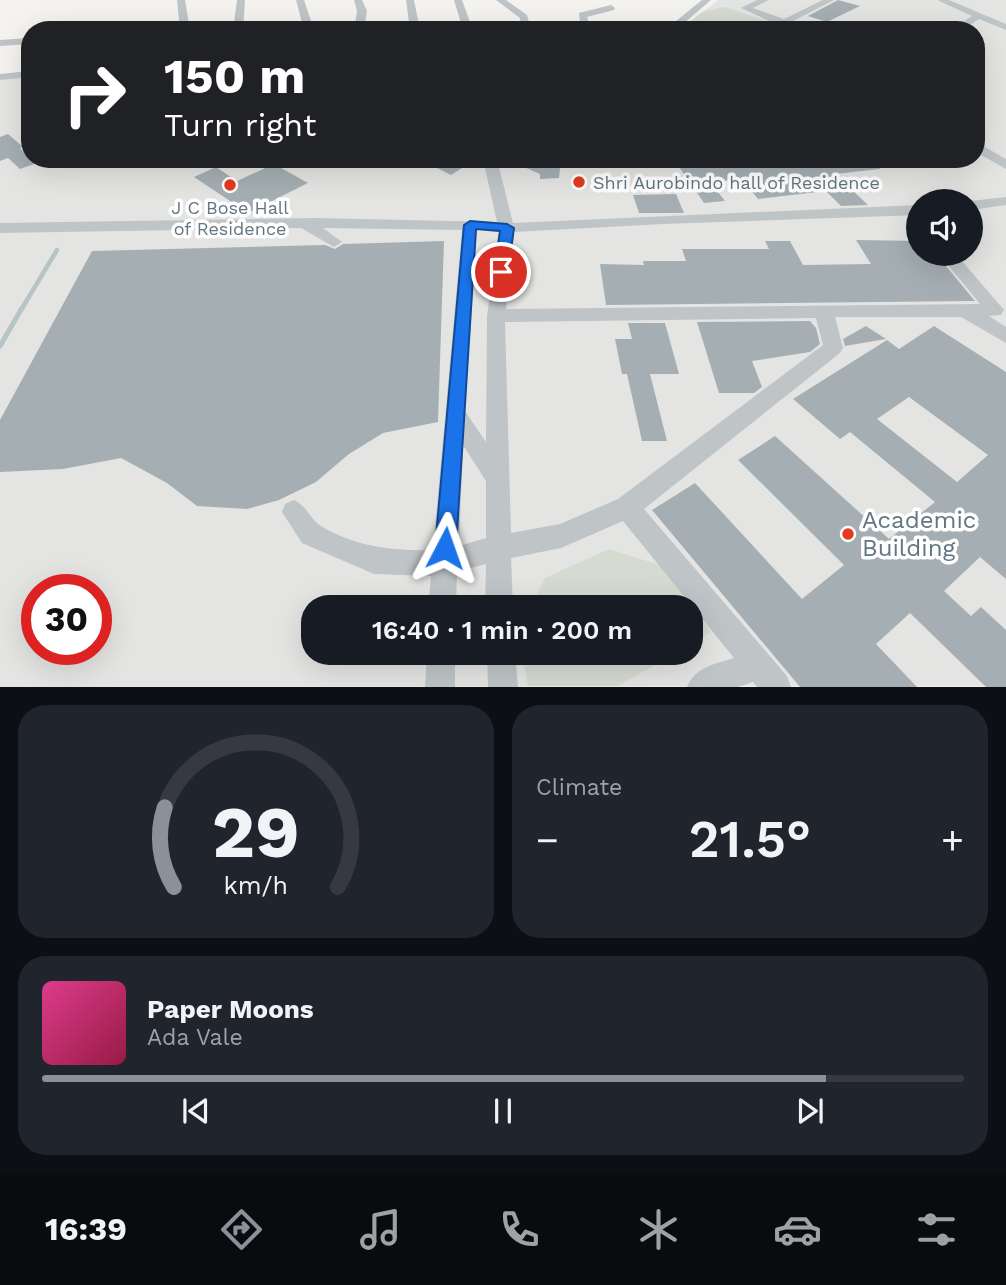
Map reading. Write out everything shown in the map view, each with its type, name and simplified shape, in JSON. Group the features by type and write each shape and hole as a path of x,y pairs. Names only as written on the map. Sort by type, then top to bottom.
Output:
{"street":[{"path":"181,0 184,21"},
{"path":"239,21 241,0"},
{"path":"300,0 306,21"},
{"path":"358,0 362,11 360,21"},
{"path":"410,0 414,21"},
{"path":"458,0 465,21"},
{"path":"500,0 524,17 525,21"},
{"path":"603,0 622,13"},
{"path":"681,21 707,0"},
{"path":"765,0 744,8 781,21"},
{"path":"786,21 830,0"},
{"path":"941,0 1006,27"},
{"path":"584,21 582,15 611,8"},
{"path":"970,21 978,16"},
{"path":"0,43 21,42"},
{"path":"0,77 21,75"},
{"path":"985,151 1006,164"},
{"path":"492,168 499,206 507,228 496,316 498,595"},
{"path":"983,204 1006,201"},
{"path":"470,225 499,206"},
{"path":"0,228 305,223 507,228 663,219 906,213"},
{"path":"305,223 334,242"},
{"path":"443,595 470,225"},
{"path":"496,316 995,310 957,266"},
{"path":"963,310 1006,336"},
{"path":"294,512 311,534 374,561 444,563 496,548 561,536 627,507 833,348 824,311"},
{"path":"454,413 496,476"},
{"path":"627,507 768,676"},
{"path":"440,687 441,665"},
{"path":"502,665 503,687"},
{"path":"702,687 712,680 768,676"}],"shaded area":[{"path":"718,0 1006,0 1006,686 0,687 0,78 21,71 21,168 985,168 985,21 693,21"},
{"path":"724,7 767,21 691,21 702,12"},
{"path":"609,549 669,568 687,595 537,595 545,578"},
{"path":"703,620 711,632 703,637"},
{"path":"524,665 655,665 618,686 528,686"}],"building":[{"path":"838,0 860,6 829,21 808,16"},
{"path":"8,134 21,145 23,168 20,169 8,158 0,161 0,137"},
{"path":"218,168 237,181 265,168 281,168 308,183 248,213 194,177"},
{"path":"437,168 462,168 451,175"},
{"path":"526,168 560,168 559,178 540,179 540,174"},
{"path":"680,168 880,168 835,174 868,205 841,206 826,191 758,199 742,179 710,182 725,201 704,203"},
{"path":"676,194 684,213 639,213 633,195"},
{"path":"856,240 906,241 906,266 946,266 975,301 606,305 600,264 644,265 643,261 686,261 682,249 769,249 765,241 790,241 803,265 871,264"},
{"path":"444,241 438,422 383,433 349,454 316,482 279,500 247,509 197,506 167,483 121,458 63,469 0,472 0,420 92,251 325,245 335,249 343,244"},
{"path":"810,321 816,328 820,344 810,352 752,361 762,387 754,393 719,393 697,322"},
{"path":"628,323 665,323 679,374 650,374 667,441 642,441 627,374 622,374 615,339 632,339"},
{"path":"866,326 886,339 845,346 843,339"},
{"name":"Academic Building","path":"934,326 1006,372 1006,579 980,557 944,591 971,616 981,607 1006,630 1006,687 986,687 910,613 876,644 917,687 800,687 652,510 695,483 802,599 844,565 738,460 775,436 889,539 935,502 850,432 840,439 793,399 887,340 899,349","holes":["909,397 988,455 957,482 877,419"]}],"waterway":[{"path":"21,310 57,250"},
{"path":"0,346 22,308"}],"place":[{"name":"Shri Aurobindo hall of Residence","path":"579,182"},
{"name":"J C Bose Hall of Residence","path":"230,185"},
{"name":"Academic Building","path":"848,534"}],"route":[{"path":"445,548 470,225 507,228 501,272"}]}
